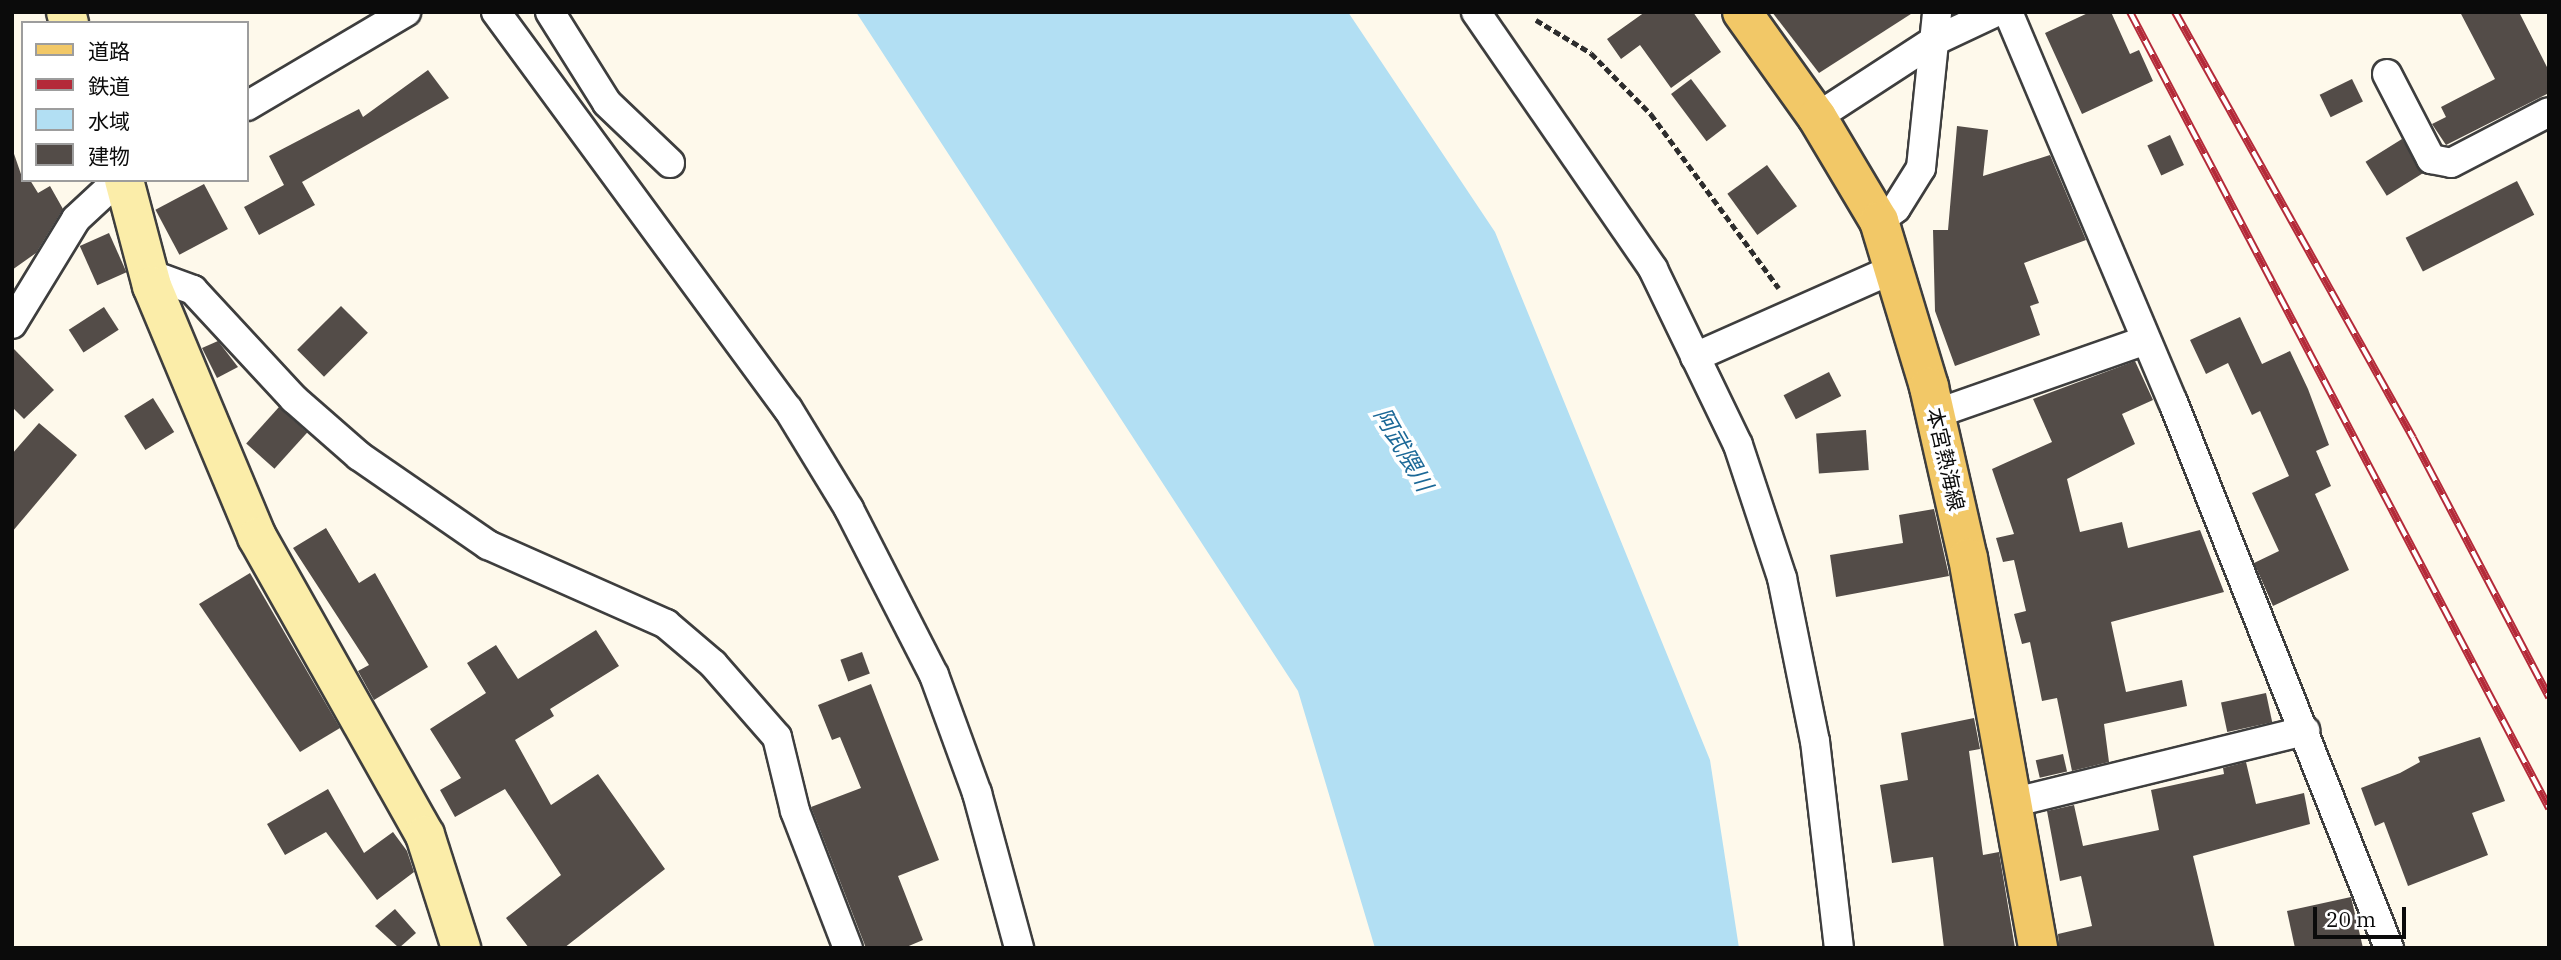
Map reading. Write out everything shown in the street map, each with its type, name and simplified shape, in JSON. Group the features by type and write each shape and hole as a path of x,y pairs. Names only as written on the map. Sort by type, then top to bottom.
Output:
{"main road":[{"name":"本宮熱海線","path":"1742,12 1817,117 1879,221 1891,270 1936,414 2015,802 2038,948"}],"street":[{"path":"248,105 406,12"},
{"path":"496,12 788,409 849,509 934,675 977,793 1018,948"},
{"path":"550,12 607,103 670,163"},
{"path":"1476,12 1653,269 1738,445 1782,578 1815,741 1839,948"},
{"path":"1879,221 1896,208 1921,168 1937,12"},
{"path":"1817,117 1933,42 1996,12"},
{"path":"2008,12 2305,731 2389,948"},
{"path":"2387,74 2431,159 2451,163 2549,112"},
{"path":"12,324 76,219 116,182"},
{"path":"125,182 152,286 257,537 425,835 461,948"},
{"path":"1695,357 1891,270"},
{"path":"152,286 163,279 193,290 294,399 408,491 488,545 666,624 713,664 777,737 795,811 848,948"},
{"path":"1936,414 2143,341"},
{"path":"2015,802 2305,731"}],"path":[{"path":"1536,20 1591,53 1651,114 1767,266 1793,313"}],"water":[{"name":"阿武隈川","path":"856,12 1348,12 1495,232 1710,760 1739,948 1375,948 1298,691"}],"building":[{"path":"1645,12 1693,12 1721,52 1671,88 1640,45 1621,59 1607,39"},
{"path":"1772,12 1914,12 1819,73"},
{"path":"2090,12 2111,12 2130,54 2139,50 2153,81 2082,114 2045,33"},
{"path":"2460,12 2519,12 2549,71 2549,93 2446,145 2432,124 2446,117 2441,107 2495,79"},
{"path":"428,70 449,98 302,182 315,205 259,235 244,207 284,185 269,156 359,109 363,117"},
{"path":"1691,79 1727,126 1707,141 1671,94"},
{"path":"2352,79 2363,101 2331,117 2320,95"},
{"path":"1957,126 1988,130 1983,176 2050,155 2086,240 2024,263 2039,303 2030,306 2040,335 1955,366 1935,311 1933,230 1948,230"},
{"path":"2170,135 2184,165 2161,175 2147,146"},
{"path":"2402,139 2423,173 2387,196 2366,162"},
{"path":"12,148 21,182 31,182 38,193 50,186 63,209 36,253 12,270"},
{"path":"1767,165 1797,206 1757,235 1727,194"},
{"path":"2517,181 2534,215 2423,272 2406,238"},
{"path":"204,184 228,229 179,255 155,210"},
{"path":"109,233 126,272 97,285 80,246"},
{"path":"341,306 368,333 324,377 297,350"},
{"path":"104,307 119,330 83,353 69,330"},
{"path":"2240,317 2262,364 2290,351 2308,389 2329,445 2316,451 2331,486 2315,494 2349,570 2273,606 2254,563 2279,551 2252,493 2289,476 2260,411 2252,415 2228,363 2206,374 2190,340"},
{"path":"218,341 238,367 217,378 202,348"},
{"path":"12,347 54,390 24,419 12,407"},
{"path":"2135,361 2153,400 2122,414 2135,444 2067,479 2080,532 2122,522 2128,548 2200,530 2224,592 2111,622 2126,692 2182,680 2187,706 2104,724 2109,762 2072,771 2057,698 2042,701 2030,642 2022,644 2014,614 2026,611 2014,560 2003,562 1996,538 2014,534 1992,469 2052,442 2033,399"},
{"path":"1829,372 1841,396 1796,419 1784,395"},
{"path":"153,398 174,432 145,450 124,416"},
{"path":"279,407 307,432 274,469 246,443"},
{"path":"39,423 77,455 12,532 12,454"},
{"path":"1866,430 1869,470 1819,473 1816,433"},
{"path":"1934,509 1949,576 1836,597 1830,555 1903,543 1899,515"},
{"path":"326,528 359,583 375,573 428,667 374,700 358,671 369,665 293,548"},
{"path":"250,573 340,728 300,752 199,604"},
{"path":"596,630 619,666 550,709 554,716 515,740 551,805 598,774 665,869 564,948 529,948 506,918 561,875 505,789 455,817 440,790 461,778 430,729 486,693 467,663 496,645 518,679"},
{"path":"862,652 870,674 848,681 840,660"},
{"path":"871,684 939,860 898,876 923,940 904,948 866,948 811,807 861,788 840,737 832,740 818,705"},
{"path":"2266,693 2272,722 2227,732 2221,703"},
{"path":"1974,718 1980,749 1969,751 1983,855 1999,852 2015,948 1944,948 1933,857 1892,863 1880,785 1908,780 1901,733"},
{"path":"2480,737 2505,801 2472,813 2488,855 2408,886 2384,822 2375,826 2361,788 2400,773 2420,762 2418,757"},
{"path":"2063,754 2067,772 2040,778 2036,760"},
{"path":"2246,762 2256,804 2304,793 2310,824 2193,856 2215,948 2059,948 2058,934 2092,926 2081,876 2060,881 2047,811 2074,805 2083,846 2159,830 2151,790 2224,774 2223,768"},
{"path":"328,789 364,853 393,832 407,851 414,872 377,900 326,832 285,855 267,824"},
{"path":"2351,897 2363,948 2295,948 2287,911"},
{"path":"395,909 416,933 399,948 375,926"}],"railway":[{"path":"2130,12 2549,808"},
{"path":"2175,12 2413,438 2549,697"}]}
